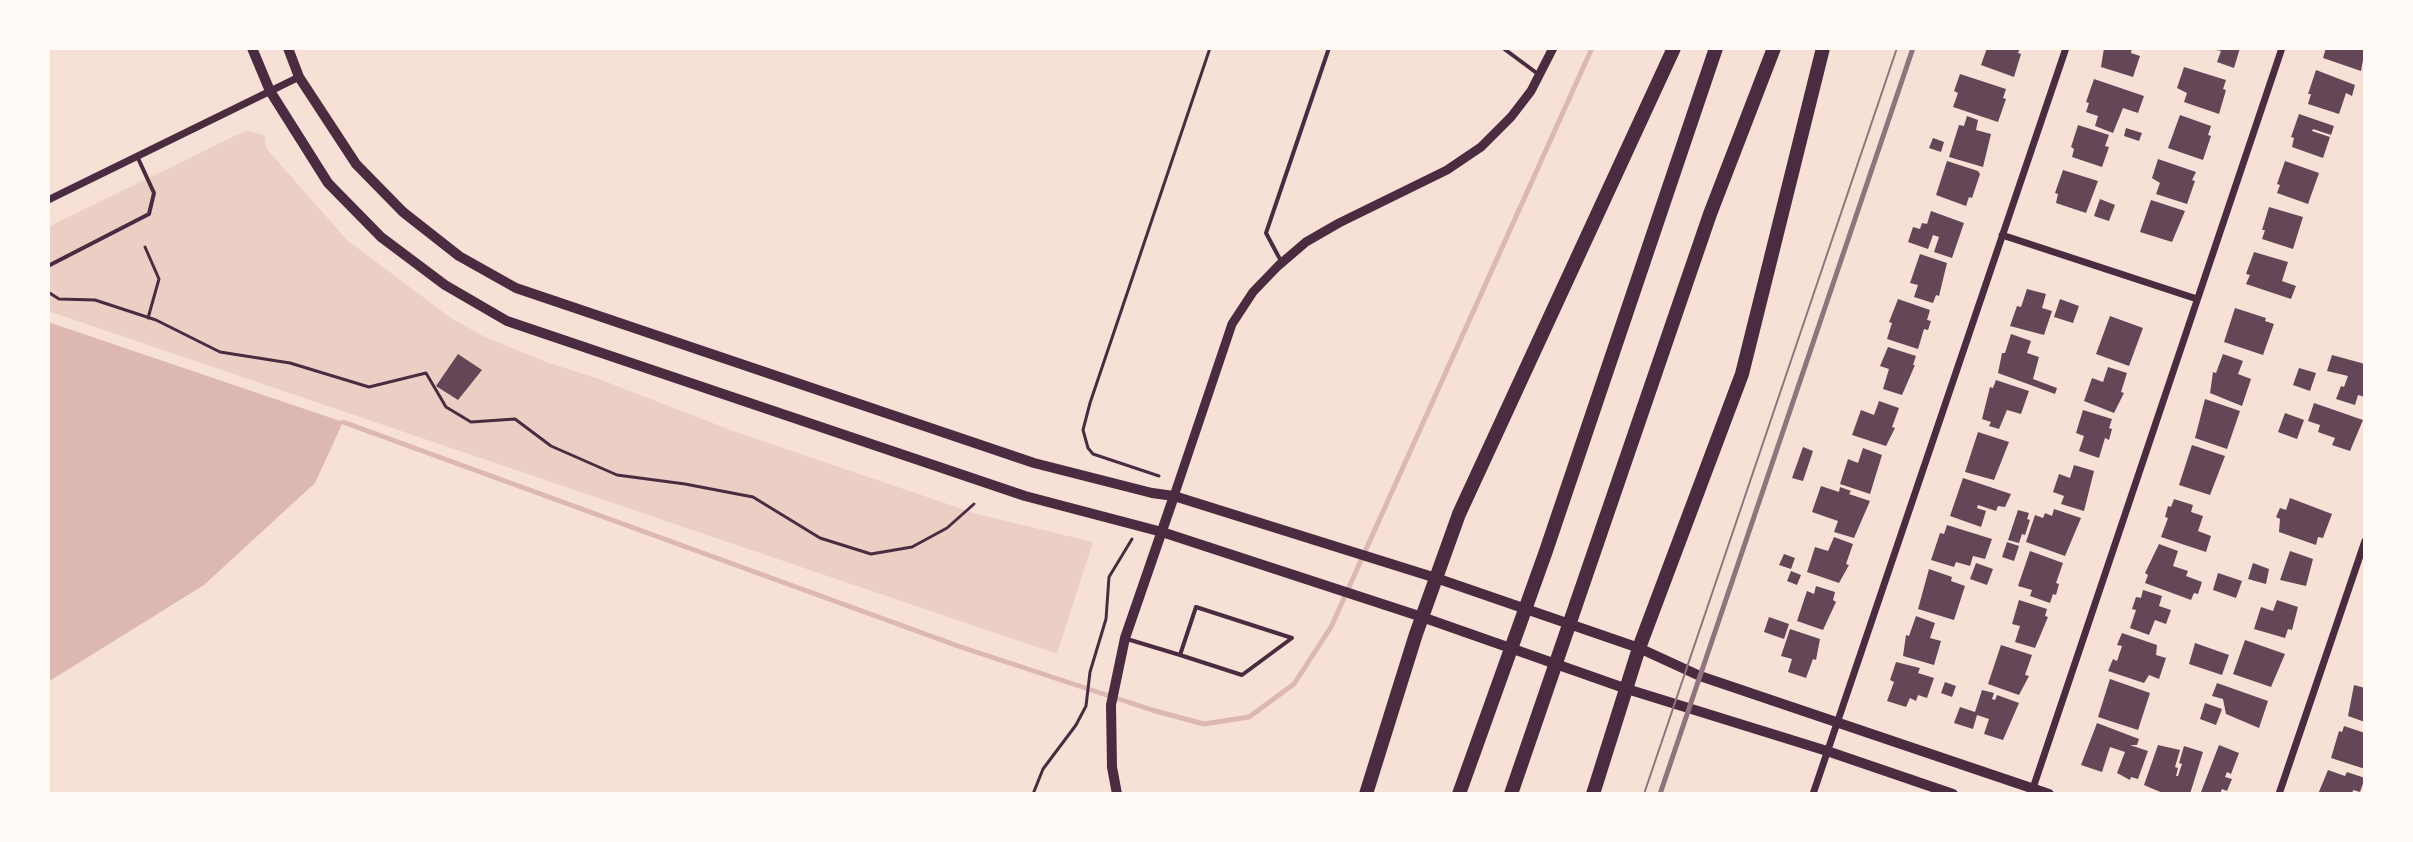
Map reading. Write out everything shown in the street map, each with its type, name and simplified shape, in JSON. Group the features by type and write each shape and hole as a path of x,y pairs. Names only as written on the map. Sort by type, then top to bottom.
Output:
{"highway":[{"path":"1366,794 1422,617 1459,514 1674,48"},
{"path":"1459,794 1546,551 1716,48"},
{"path":"1511,794 1710,214 1774,48"},
{"path":"1593,794 1639,648 1742,374 1823,48"}],"main road":[{"path":"252,48 270,91 328,183 381,237 445,285 507,321 1031,498 1162,532 1422,617 1627,689 1953,794"},
{"path":"288,48 299,77 356,164 403,212 459,256 516,288 1034,463 1174,496 1436,578 1639,648 1700,676 2049,794"},
{"path":"1116,794 1112,767 1111,705 1117,674 1125,638 1174,496"}],"street":[{"path":"1174,496 1232,324 1253,292 1306,242 1447,170 1481,147 1511,117 1539,76 1553,48"},
{"path":"1813,794 2066,48"},
{"path":"2033,788 2282,48"},
{"path":"48,200 299,77"},
{"path":"2002,235 2197,299"},
{"path":"2279,794 2365,541"}],"lane":[{"path":"1282,263 1266,233 1329,48"},
{"path":"1503,48 1539,76"},
{"path":"48,266 149,214 154,193 137,156"},
{"path":"1125,638 1242,675 1292,638 1196,607 1180,655"}],"path":[{"path":"1159,476 1093,454 1083,430 1210,48"},
{"path":"145,247 159,279 148,318"},
{"path":"48,292 59,299 95,300 148,318 220,352 290,363 369,387 426,373 446,407 471,422 515,419 551,446 617,475 753,497 820,538 871,554 912,547 947,528 974,504"},
{"path":"1033,794 1050,759 1076,725 1088,696 1090,672 1106,619 1109,577 1130,544"}],"shaded area":[{"path":"247,130 265,136 266,148 347,240 451,318 481,335 736,432 977,514 1093,542 1057,654 48,311 48,227"},
{"path":"48,322 343,422 315,483 204,585 48,682"}],"building":[{"path":"1987,48 2020,48 2014,77 1981,65"},
{"path":"2104,48 2132,48 2131,53 2140,56 2133,77 2101,67"},
{"path":"2240,48 2234,68 2217,62 2221,51 2212,49"},
{"path":"2326,48 2365,49 2361,71 2323,58"},
{"path":"2184,67 2226,80 2219,114 2184,102 2187,93 2177,88"},
{"path":"2316,70 2355,85 2352,96 2346,93 2339,114 2308,104"},
{"path":"1960,74 2006,89 1998,122 1953,107"},
{"path":"2094,79 2144,96 2138,113 2123,108 2113,133 2095,126 2098,116 2086,112"},
{"path":"2299,114 2334,126 2331,135 2312,131 2330,137 2323,158 2292,147 2294,138 2291,137"},
{"path":"2180,115 2211,126 2203,160 2168,148"},
{"path":"1967,116 1978,120 1976,130 1991,134 1983,167 1949,157 1959,125 1964,126"},
{"path":"2078,125 2109,135 2105,146 2109,147 2102,167 2072,157 2074,149 2071,147"},
{"path":"2126,128 2142,133 2139,141 2124,136"},
{"path":"1933,138 1944,142 1941,152 1929,148"},
{"path":"2158,159 2196,172 2187,204 2156,194 2160,183 2152,178"},
{"path":"1947,161 1980,174 1966,206 1936,195"},
{"path":"2285,161 2319,173 2308,204 2277,193"},
{"path":"2063,170 2098,181 2086,213 2056,203 2058,194 2055,193"},
{"path":"2100,199 2115,205 2109,221 2094,216"},
{"path":"2151,200 2185,211 2172,242 2140,232"},
{"path":"2269,207 2303,217 2293,249 2262,239"},
{"path":"1931,211 1964,223 1952,258 1934,252 1939,237 1933,235 1928,249 1908,242 1913,227 1920,229 1922,223 1927,224"},
{"path":"2254,252 2288,262 2282,281 2296,286 2291,299 2246,284 2250,275 2246,274"},
{"path":"1920,254 1947,263 1939,296 1936,295 1933,303 1914,297 1918,285 1910,283"},
{"path":"2027,289 2046,294 2042,308 2052,311 2044,335 2010,326"},
{"path":"1898,299 1930,310 1927,320 1931,321 1928,330 1924,329 1918,349 1887,339 1892,323 1889,322"},
{"path":"2060,299 2079,306 2073,323 2054,317"},
{"path":"2235,308 2266,318 2265,321 2274,324 2263,355 2224,342"},
{"path":"2110,316 2143,328 2129,366 2096,354"},
{"path":"2011,334 2031,341 2027,353 2039,357 2033,379 2057,388 2055,394 1998,373 2002,353 2005,353"},
{"path":"1888,347 1916,356 1902,395 1883,389 1889,369 1880,366"},
{"path":"458,354 482,370 458,400 436,386"},
{"path":"2223,354 2243,361 2238,374 2251,379 2242,406 2210,393 2213,372 2216,373"},
{"path":"2332,355 2365,364 2365,397 2358,395 2355,405 2336,399 2348,376 2327,371"},
{"path":"2108,367 2127,373 2121,392 2124,393 2114,413 2084,401 2092,378 2103,382"},
{"path":"2299,368 2316,373 2310,391 2293,385"},
{"path":"1996,380 2029,391 2021,414 2007,410 1999,429 1989,426 1991,422 1982,419 1990,387 1993,388"},
{"path":"2205,399 2240,411 2227,449 2195,438"},
{"path":"1879,401 1899,408 1892,427 1895,428 1886,446 1852,435 1861,410 1874,415"},
{"path":"2314,403 2363,420 2350,451 2332,445 2335,438 2318,432 2320,425 2308,421"},
{"path":"2083,410 2112,419 2109,440 2105,438 2099,458 2079,451 2084,436 2076,433"},
{"path":"2285,413 2304,420 2297,439 2278,432"},
{"path":"1978,432 2009,442 1994,480 1965,472"},
{"path":"2192,445 2225,456 2210,495 2179,485"},
{"path":"1803,447 1813,451 1803,481 1792,478"},
{"path":"1863,448 1882,455 1870,494 1840,484 1848,459 1858,463"},
{"path":"2074,465 2094,471 2084,511 2061,504 2064,496 2053,492 2059,474 2070,478"},
{"path":"1963,478 2011,494 2005,507 1998,506 1996,511 1978,505 1977,508 1986,511 1981,527 1950,516"},
{"path":"1821,486 1839,492 1840,487 1851,491 1849,494 1870,501 1854,538 1834,532 1838,521 1812,512"},
{"path":"2290,498 2332,514 2323,538 2318,537 2316,545 2279,532 2280,519 2276,517 2280,508 2286,510"},
{"path":"2174,499 2193,505 2191,512 2203,516 2198,531 2211,536 2206,552 2161,537 2168,518 2165,517 2168,506 2171,507"},
{"path":"2054,509 2081,518 2065,556 2026,542 2035,515 2043,518 2045,513 2052,516"},
{"path":"2018,510 2029,513 2027,519 2030,520 2019,543 2008,540"},
{"path":"1947,525 1992,539 1985,559 1973,556 1970,566 1956,562 1954,567 1931,560 1940,533 1944,534"},
{"path":"1834,537 1853,544 1846,564 1849,565 1839,583 1807,572 1815,547 1828,551"},
{"path":"2007,542 2019,546 2014,561 2002,557"},
{"path":"2159,544 2178,551 2173,566 2188,571 2186,576 2202,582 2198,594 2194,593 2191,600 2145,583 2148,575 2145,573"},
{"path":"2030,551 2063,563 2056,583 2059,584 2056,595 2053,594 2050,603 2030,596 2032,590 2018,586"},
{"path":"2290,551 2313,559 2306,586 2280,580"},
{"path":"1784,554 1795,558 1791,569 1779,565"},
{"path":"1976,563 1993,569 1987,585 1970,579"},
{"path":"2253,563 2269,569 2266,584 2248,579"},
{"path":"1929,569 1952,577 1951,581 1965,586 1954,620 1918,609"},
{"path":"1791,571 1801,575 1797,585 1787,581"},
{"path":"2218,573 2242,581 2236,598 2213,590"},
{"path":"1816,586 1835,592 1833,600 1836,602 1823,630 1797,621 1807,591 1814,594"},
{"path":"2143,590 2162,596 2159,606 2171,610 2166,624 2155,620 2149,635 2130,628 2136,610 2132,609 2136,597 2141,598"},
{"path":"2019,600 2047,609 2045,616 2048,617 2035,648 2015,642 2020,626 2012,624"},
{"path":"2277,600 2298,607 2292,630 2288,629 2285,638 2254,629 2261,607 2273,611"},
{"path":"1916,616 1935,623 1930,638 1941,641 1934,665 1903,656 1906,635 1909,636"},
{"path":"1769,617 1789,624 1784,639 1764,632"},
{"path":"1790,629 1820,639 1816,660 1813,659 1806,678 1788,672 1792,659 1781,656"},
{"path":"2122,633 2157,645 2156,655 2166,658 2159,679 2149,675 2144,683 2108,671 2113,659 2117,661 2122,646 2117,645"},
{"path":"2245,640 2285,654 2271,687 2233,674"},
{"path":"2195,643 2229,655 2222,675 2189,664"},
{"path":"2001,645 2032,655 2025,675 2029,676 2019,695 1988,684"},
{"path":"1896,662 1920,668 1918,673 1934,678 1927,698 1918,695 1916,701 1910,698 1906,707 1887,701 1894,682 1890,680"},
{"path":"2110,679 2150,693 2138,730 2098,717"},
{"path":"1945,682 1956,686 1952,697 1941,693"},
{"path":"2217,683 2268,701 2259,728 2226,714 2223,699 2212,696"},
{"path":"2354,685 2365,688 2365,722 2348,716"},
{"path":"1982,690 1994,693 1992,699 1995,700 1997,695 2019,703 2003,740 1984,734 1989,719 1977,715 1973,729 1954,723 1960,707 1975,712"},
{"path":"2205,703 2222,709 2216,725 2200,719"},
{"path":"2097,723 2139,739 2137,745 2130,745 2148,751 2138,779 2131,777 2130,780 2117,773 2125,752 2110,747 2102,772 2081,765"},
{"path":"2344,726 2365,733 2365,769 2331,758 2339,731 2342,732"},
{"path":"2158,745 2180,750 2176,776 2182,764 2179,763 2184,746 2203,752 2190,794 2165,794 2144,785"},
{"path":"2219,745 2239,753 2231,774 2227,772 2225,777 2232,779 2227,791 2222,789 2220,794 2206,794 2201,792"},
{"path":"2328,770 2365,778 2360,792 2318,794"}],"waterway":[{"path":"343,422 958,646 1152,710 1204,724 1249,717 1294,684 1331,627 1592,48"}],"tram line":[{"path":"1644,794 1897,48"}],"railway":[{"path":"1660,794 1913,48"}]}
